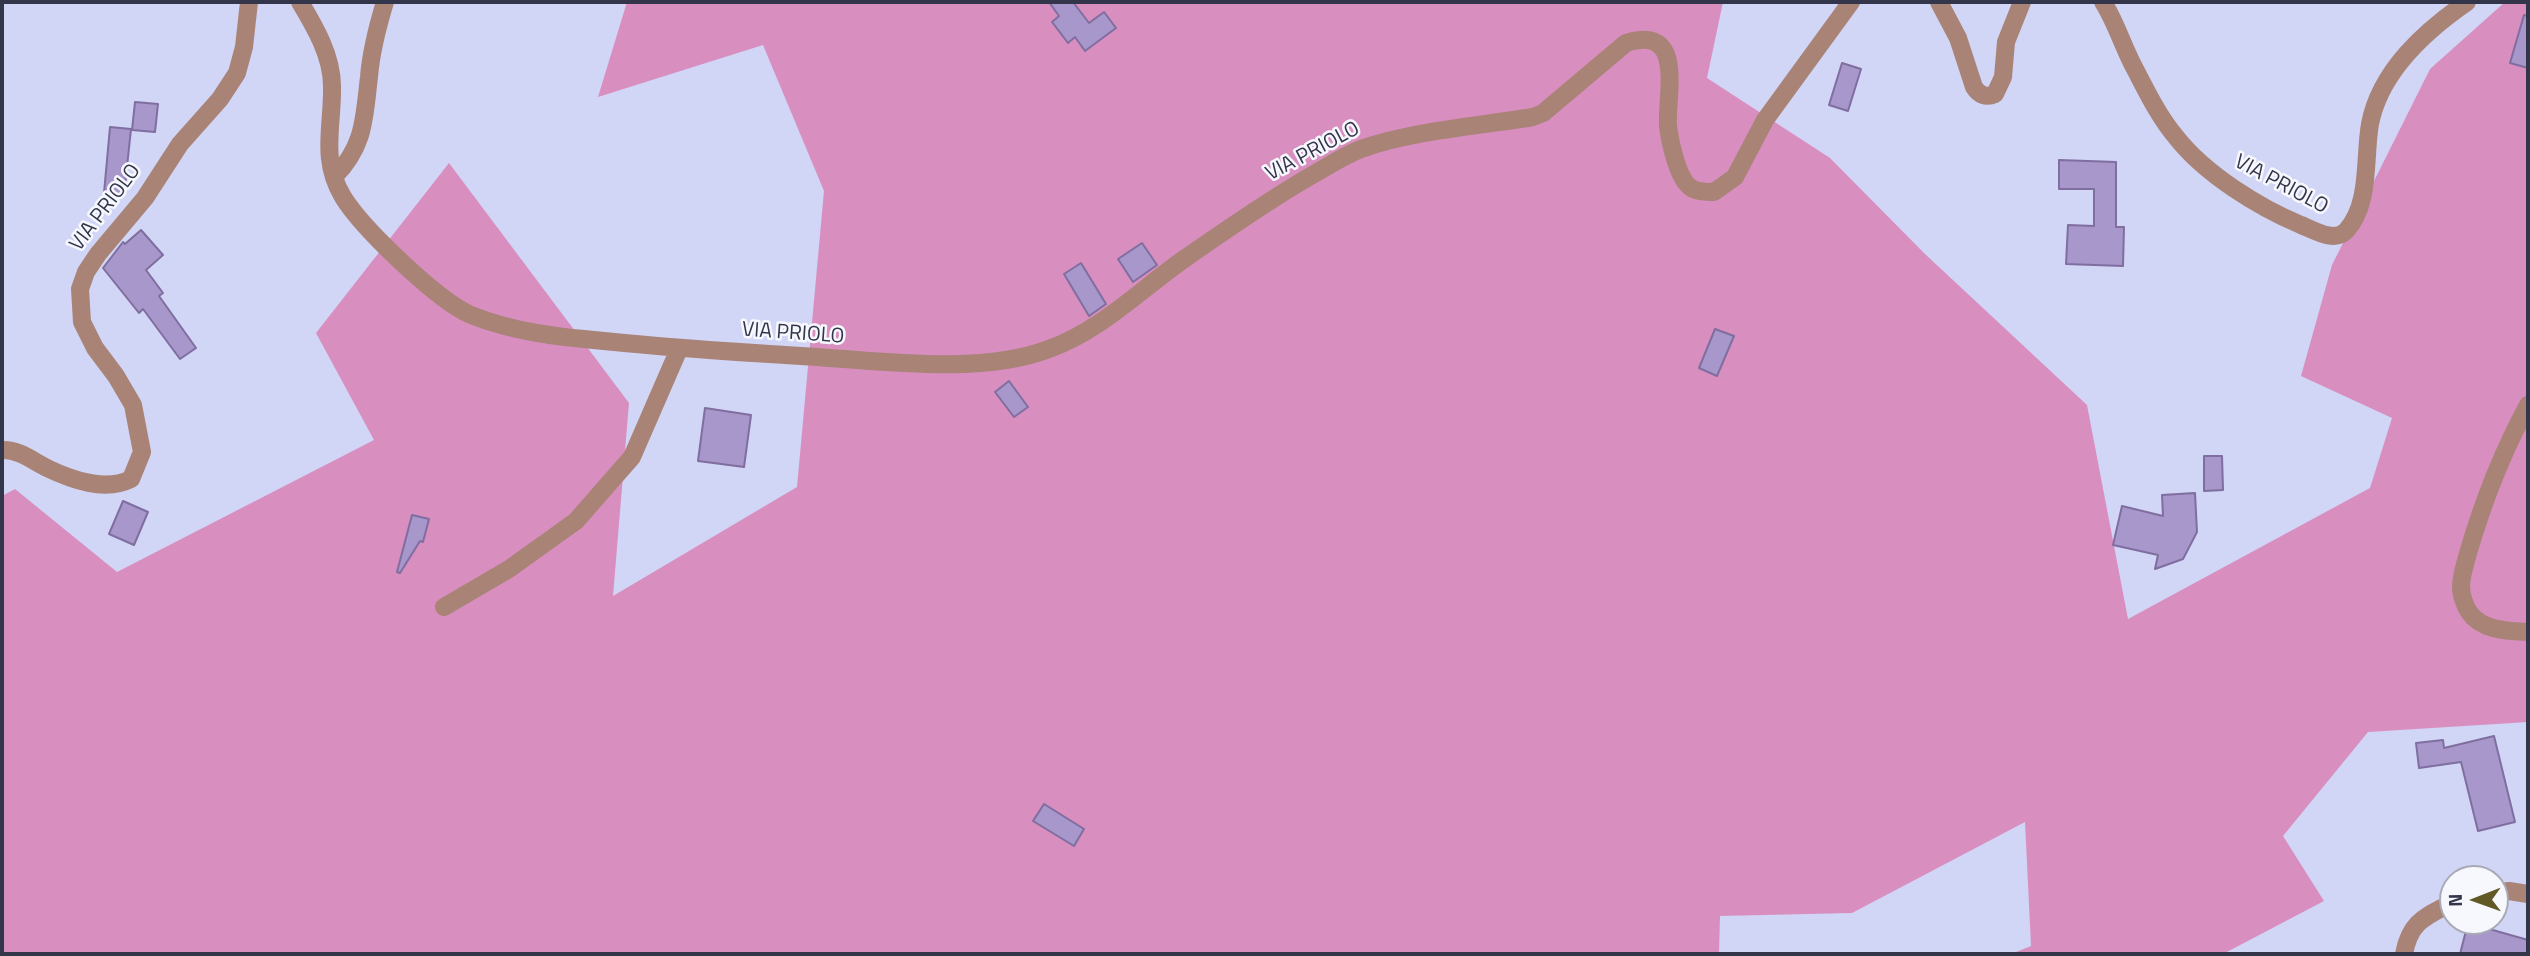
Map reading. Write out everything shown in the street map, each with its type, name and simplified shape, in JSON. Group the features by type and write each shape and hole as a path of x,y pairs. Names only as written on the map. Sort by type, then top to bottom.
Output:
{"street":[{"name":"VIA PRIOLO","path":"2,450 15,452 50,470 101,486 119,485 131,479 142,452 133,405 95,348 82,322 80,289 86,272 98,254 145,198 180,144 220,99 237,73 244,47 248,2"},
{"name":"VIA PRIOLO","path":"300,2 317,32 329,64 332,86 328,122 329,159 343,197 385,246 434,290 467,313 497,324 543,335 679,349 917,363 1002,361 1037,354 1072,340 1126,305 1182,260 1270,200 1357,150 1392,140 1533,117 1543,113 1626,43 1641,39 1657,45 1668,62 1671,72 1668,126 1678,168 1685,184 1695,191 1714,192 1735,177 1765,120 1851,2"},
{"path":"334,177 347,165 360,142 369,74 385,2"},
{"path":"1939,2 1958,38 1974,87 1979,93 1989,96 1995,94 2001,83 2006,42 2022,2"},
{"name":"VIA PRIOLO","path":"2103,2 2156,109 2176,138 2193,156 2225,182 2284,217 2331,236 2347,230 2358,206 2365,181 2371,122 2389,75 2406,54 2467,2"},
{"path":"444,607 509,569 576,521 632,457 679,349"},
{"path":"2528,405 2505,448 2487,494 2461,586 2469,612 2479,623 2508,631 2528,632"},
{"path":"2509,891 2528,894"},
{"path":"2404,954 2408,936 2415,925 2439,910"}],"shaded area":[{"path":"627,2 1723,2 1707,78 1830,158 1925,254 2087,405 2128,619 2370,488 2392,418 2301,376 2332,265 2430,69 2505,2 2528,2 2528,722 2368,732 2283,836 2324,901 2223,954 2011,954 2031,946 2025,822 1852,913 1720,916 1719,954 2,954 2,496 15,489 117,572 374,440 316,333 449,163 629,403 613,596 797,487 824,191 763,45 598,97"}],"building":[{"path":"1049,2 1073,2 1089,23 1104,12 1116,28 1085,51 1075,37 1068,43 1052,22 1059,16"},
{"path":"2524,15 2528,16 2528,68 2510,63"},
{"path":"1842,63 1861,69 1848,111 1829,105"},
{"path":"135,102 158,104 155,132 132,130"},
{"path":"110,127 131,129 124,195 104,193"},
{"path":"2059,160 2116,162 2116,227 2124,227 2123,266 2066,264 2068,225 2094,226 2094,189 2059,189"},
{"path":"141,230 163,255 146,270 163,293 159,296 196,348 180,359 143,309 139,313 103,268 123,242 125,244"},
{"path":"1142,243 1157,265 1133,282 1118,259"},
{"path":"1081,263 1106,304 1089,316 1064,274"},
{"path":"1715,329 1734,336 1717,376 1699,368"},
{"path":"1009,381 1028,407 1014,417 995,392"},
{"path":"705,408 751,415 744,467 698,461"},
{"path":"2204,456 2222,456 2223,490 2204,491"},
{"path":"2195,493 2197,532 2183,559 2155,569 2158,555 2113,545 2122,506 2163,516 2162,495"},
{"path":"123,501 148,512 134,545 109,534"},
{"path":"412,515 429,519 423,542 420,541 400,573 397,572"},
{"path":"2494,736 2515,822 2478,831 2461,762 2419,768 2416,743 2443,740 2444,748"},
{"path":"1044,804 1084,829 1074,846 1033,821"},
{"path":"2465,935 2509,935 2528,940 2528,954 2460,954"}]}
